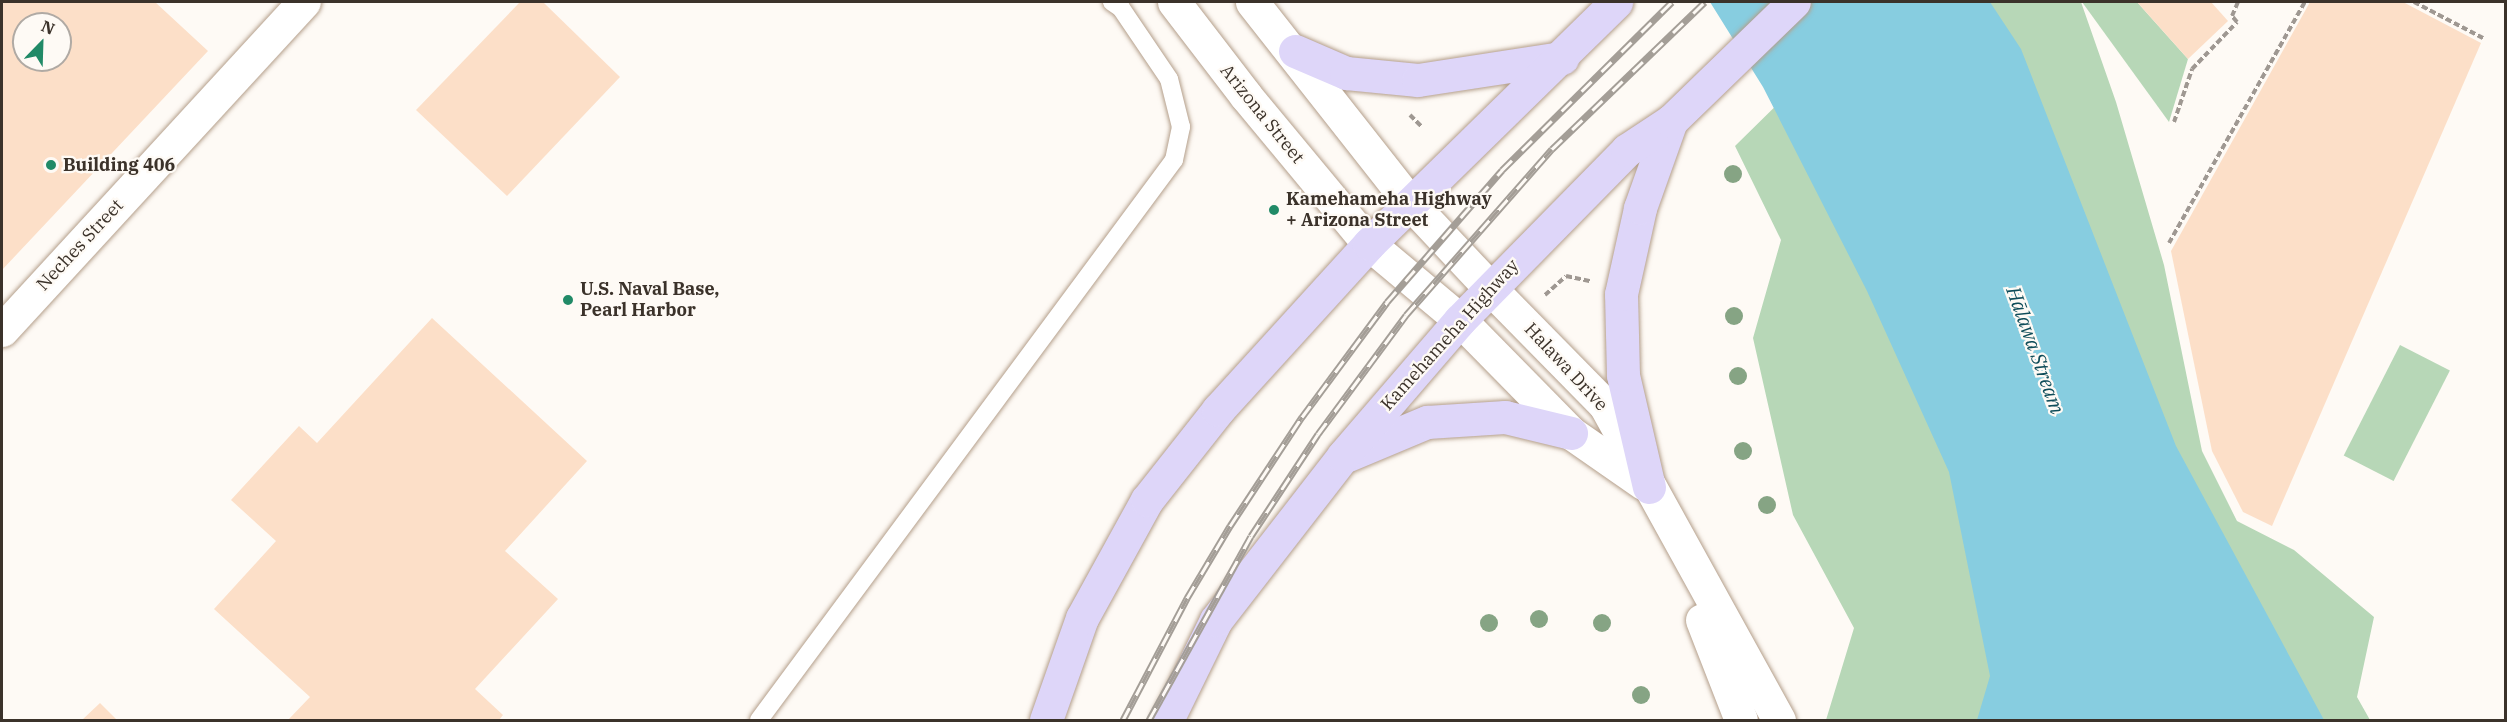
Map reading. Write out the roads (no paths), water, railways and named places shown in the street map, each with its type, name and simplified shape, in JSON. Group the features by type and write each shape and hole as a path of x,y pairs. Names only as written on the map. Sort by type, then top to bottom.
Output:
{"main road":[{"name":"Kamehameha Highway","path":"1167,720 1216,620 1343,456 1460,320 1489,287 1627,150 1671,121 1794,2"},
{"path":"1046,720 1082,618 1147,500 1218,410 1369,244 1562,58 1614,4"},
{"path":"1294,51 1346,74 1418,80 1562,58"},
{"path":"1650,487 1623,375 1621,294 1640,208 1671,121"},
{"path":"1343,456 1427,422 1505,417 1571,433"}],"street":[{"name":"Neches Street","path":"2,330 304,2"},
{"name":"Arizona Street","path":"1174,2 1246,96 1369,244 1460,320"},
{"path":"1252,2 1294,51 1412,204 1489,287"},
{"name":"Halawa Drive","path":"1489,287 1605,405 1674,536 1779,720"},
{"name":"Halawa Drive","path":"1460,320 1571,433 1650,487"},
{"name":"Halawa Drive","path":"1674,536 1740,720"}],"lane":[{"path":"759,720 1174,160 1181,127 1169,79 1121,8 1112,2"}],"water":[{"name":"Hālawa Stream","path":"1710,2 1990,2 2021,49 2176,446 2324,720 1977,720 1990,676 1949,472 1867,291 1763,87"}],"railway":[{"path":"1123,720 1187,598 1230,526 1302,417 1387,302 1502,170 1672,2"},
{"path":"1149,720 1251,536 1318,434 1406,315 1552,149 1705,2"}],"place":[{"name":"Building 406","path":"51,165"},
{"name":"Kamehameha Highway + Arizona Street","path":"1274,210"},
{"name":"U.S. Naval Base, Pearl Harbor","path":"568,300"}]}
